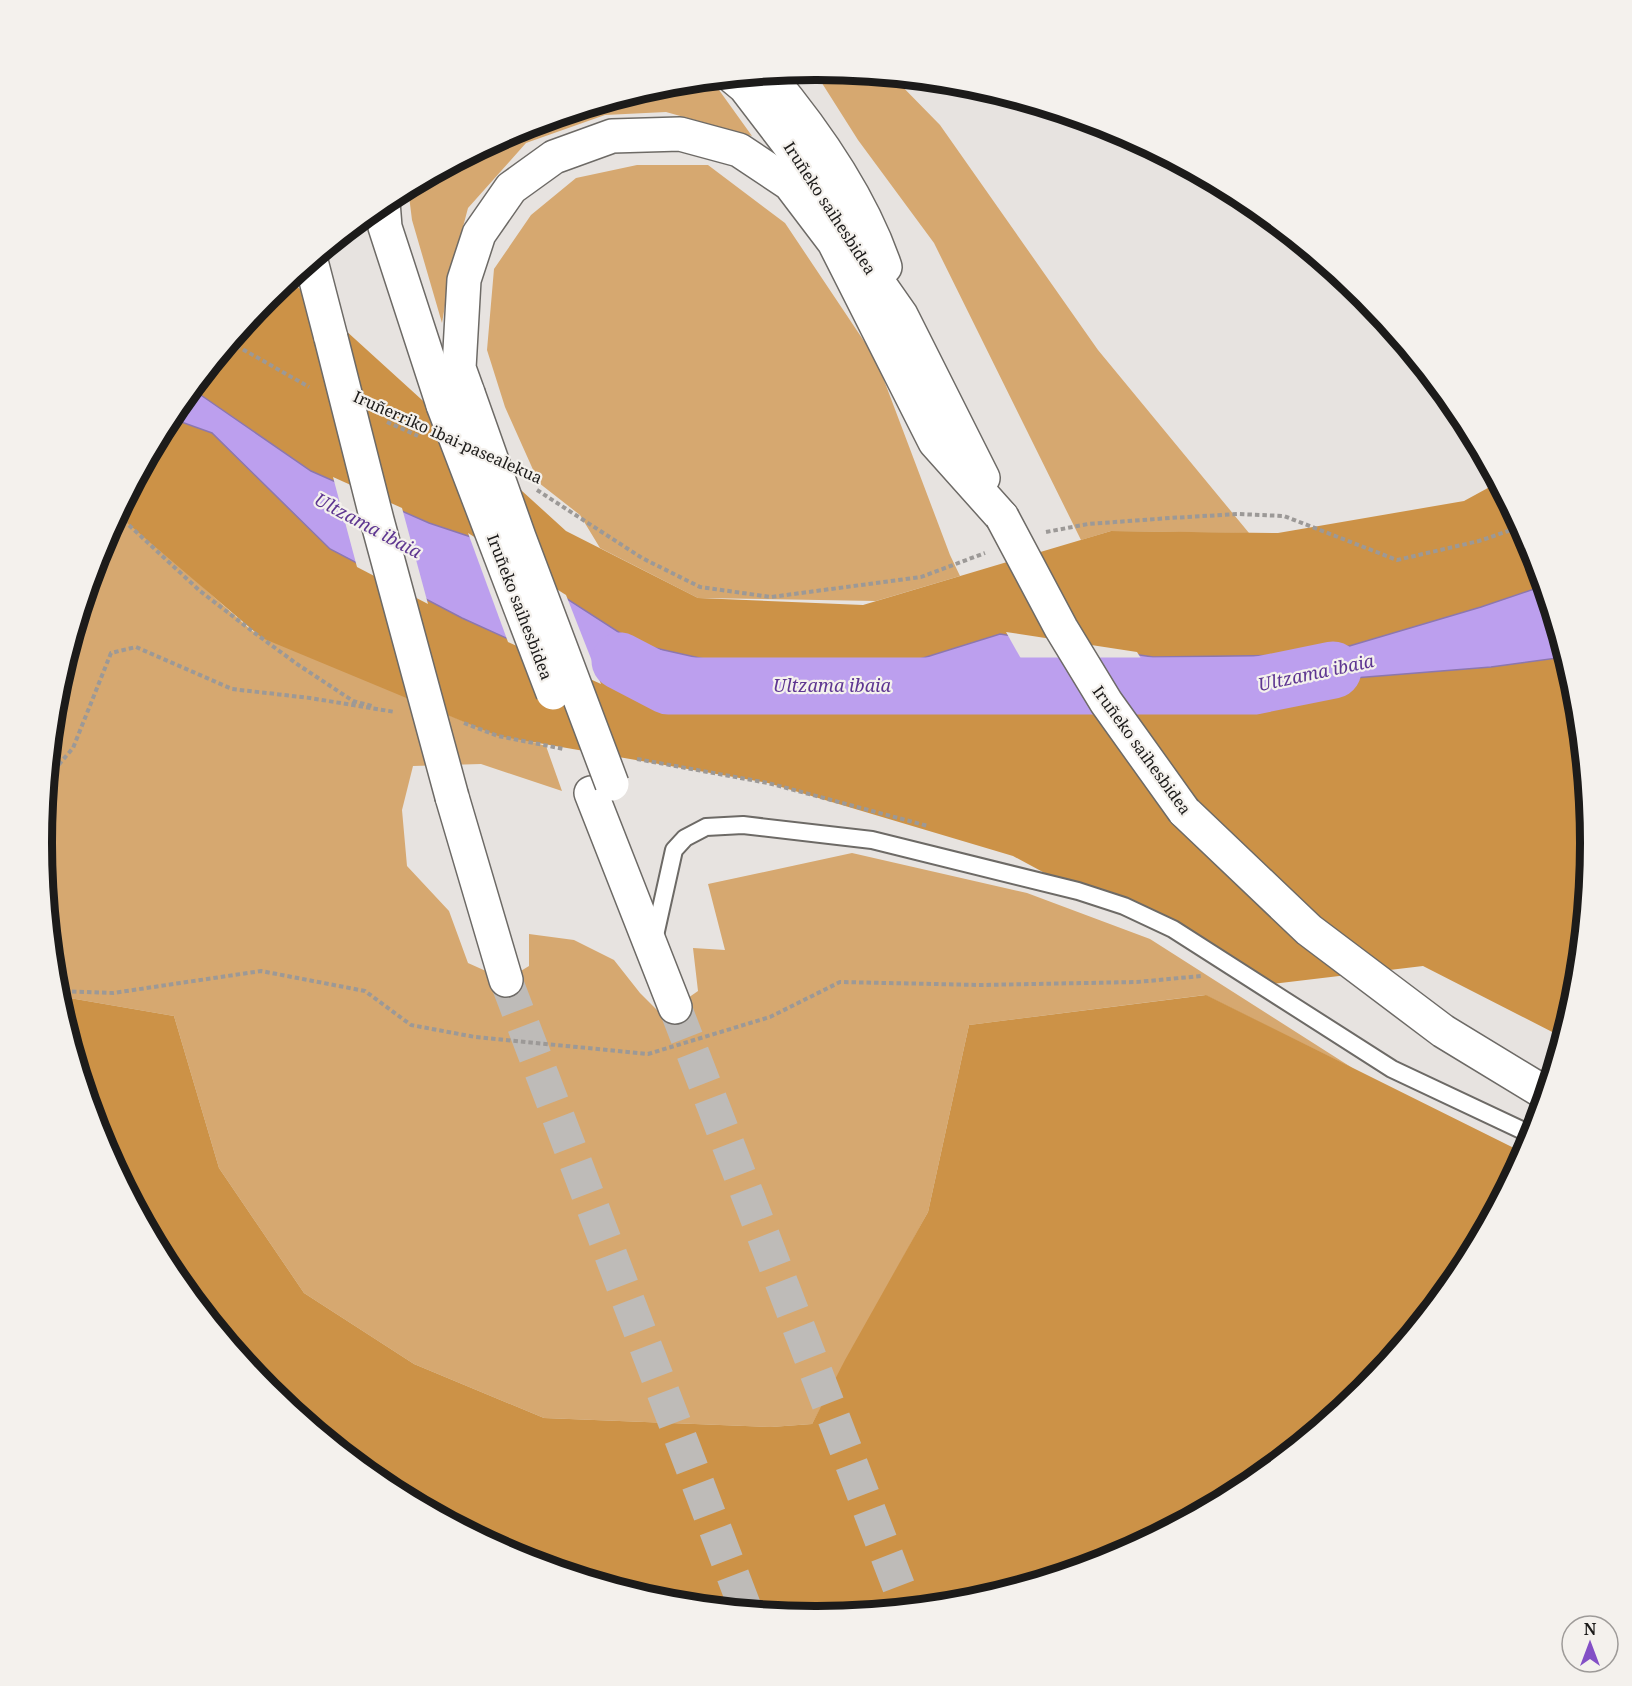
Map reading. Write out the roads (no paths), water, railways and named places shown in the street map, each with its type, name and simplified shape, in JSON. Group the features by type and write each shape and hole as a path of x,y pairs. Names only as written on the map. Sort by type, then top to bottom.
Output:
{"highway":[{"name":"Iruñeko saihesbidea","path":"773,81 804,118 847,186 875,237 901,315 1002,517 1062,628 1106,702 1184,811 1308,930 1443,1031 1539,1089"},
{"name":"Iruñeko saihesbidea","path":"741,84 816,180 859,255 901,315"},
{"path":"455,399 464,280 479,234 511,188 554,157 612,136 680,134 739,150 790,184 834,242 935,442 1002,517"},
{"name":"Iruñeko saihesbidea","path":"383,214 385,227 610,778 621,867 675,1007"},
{"path":"313,269 377,520 452,796 506,980"}],"lane":[{"path":"652,949 674,850 685,838 706,827 743,825 872,840 1078,891 1124,906 1184,935 1392,1070 1522,1131"}],"water":[{"path":"199,394 311,471 429,523 471,537 637,644 704,659 920,659 1000,634 1153,657 1319,655 1535,589 1556,658 1491,667 1254,686 691,686 643,700 462,618 330,549 212,433 180,421"}],"waterway":[{"name":"Ultzama ibaia","path":"620,661 668,686 1254,686 1333,670"}],"tunnel":[{"path":"506,980 743,1603"},
{"path":"675,1007 904,1601"}]}
